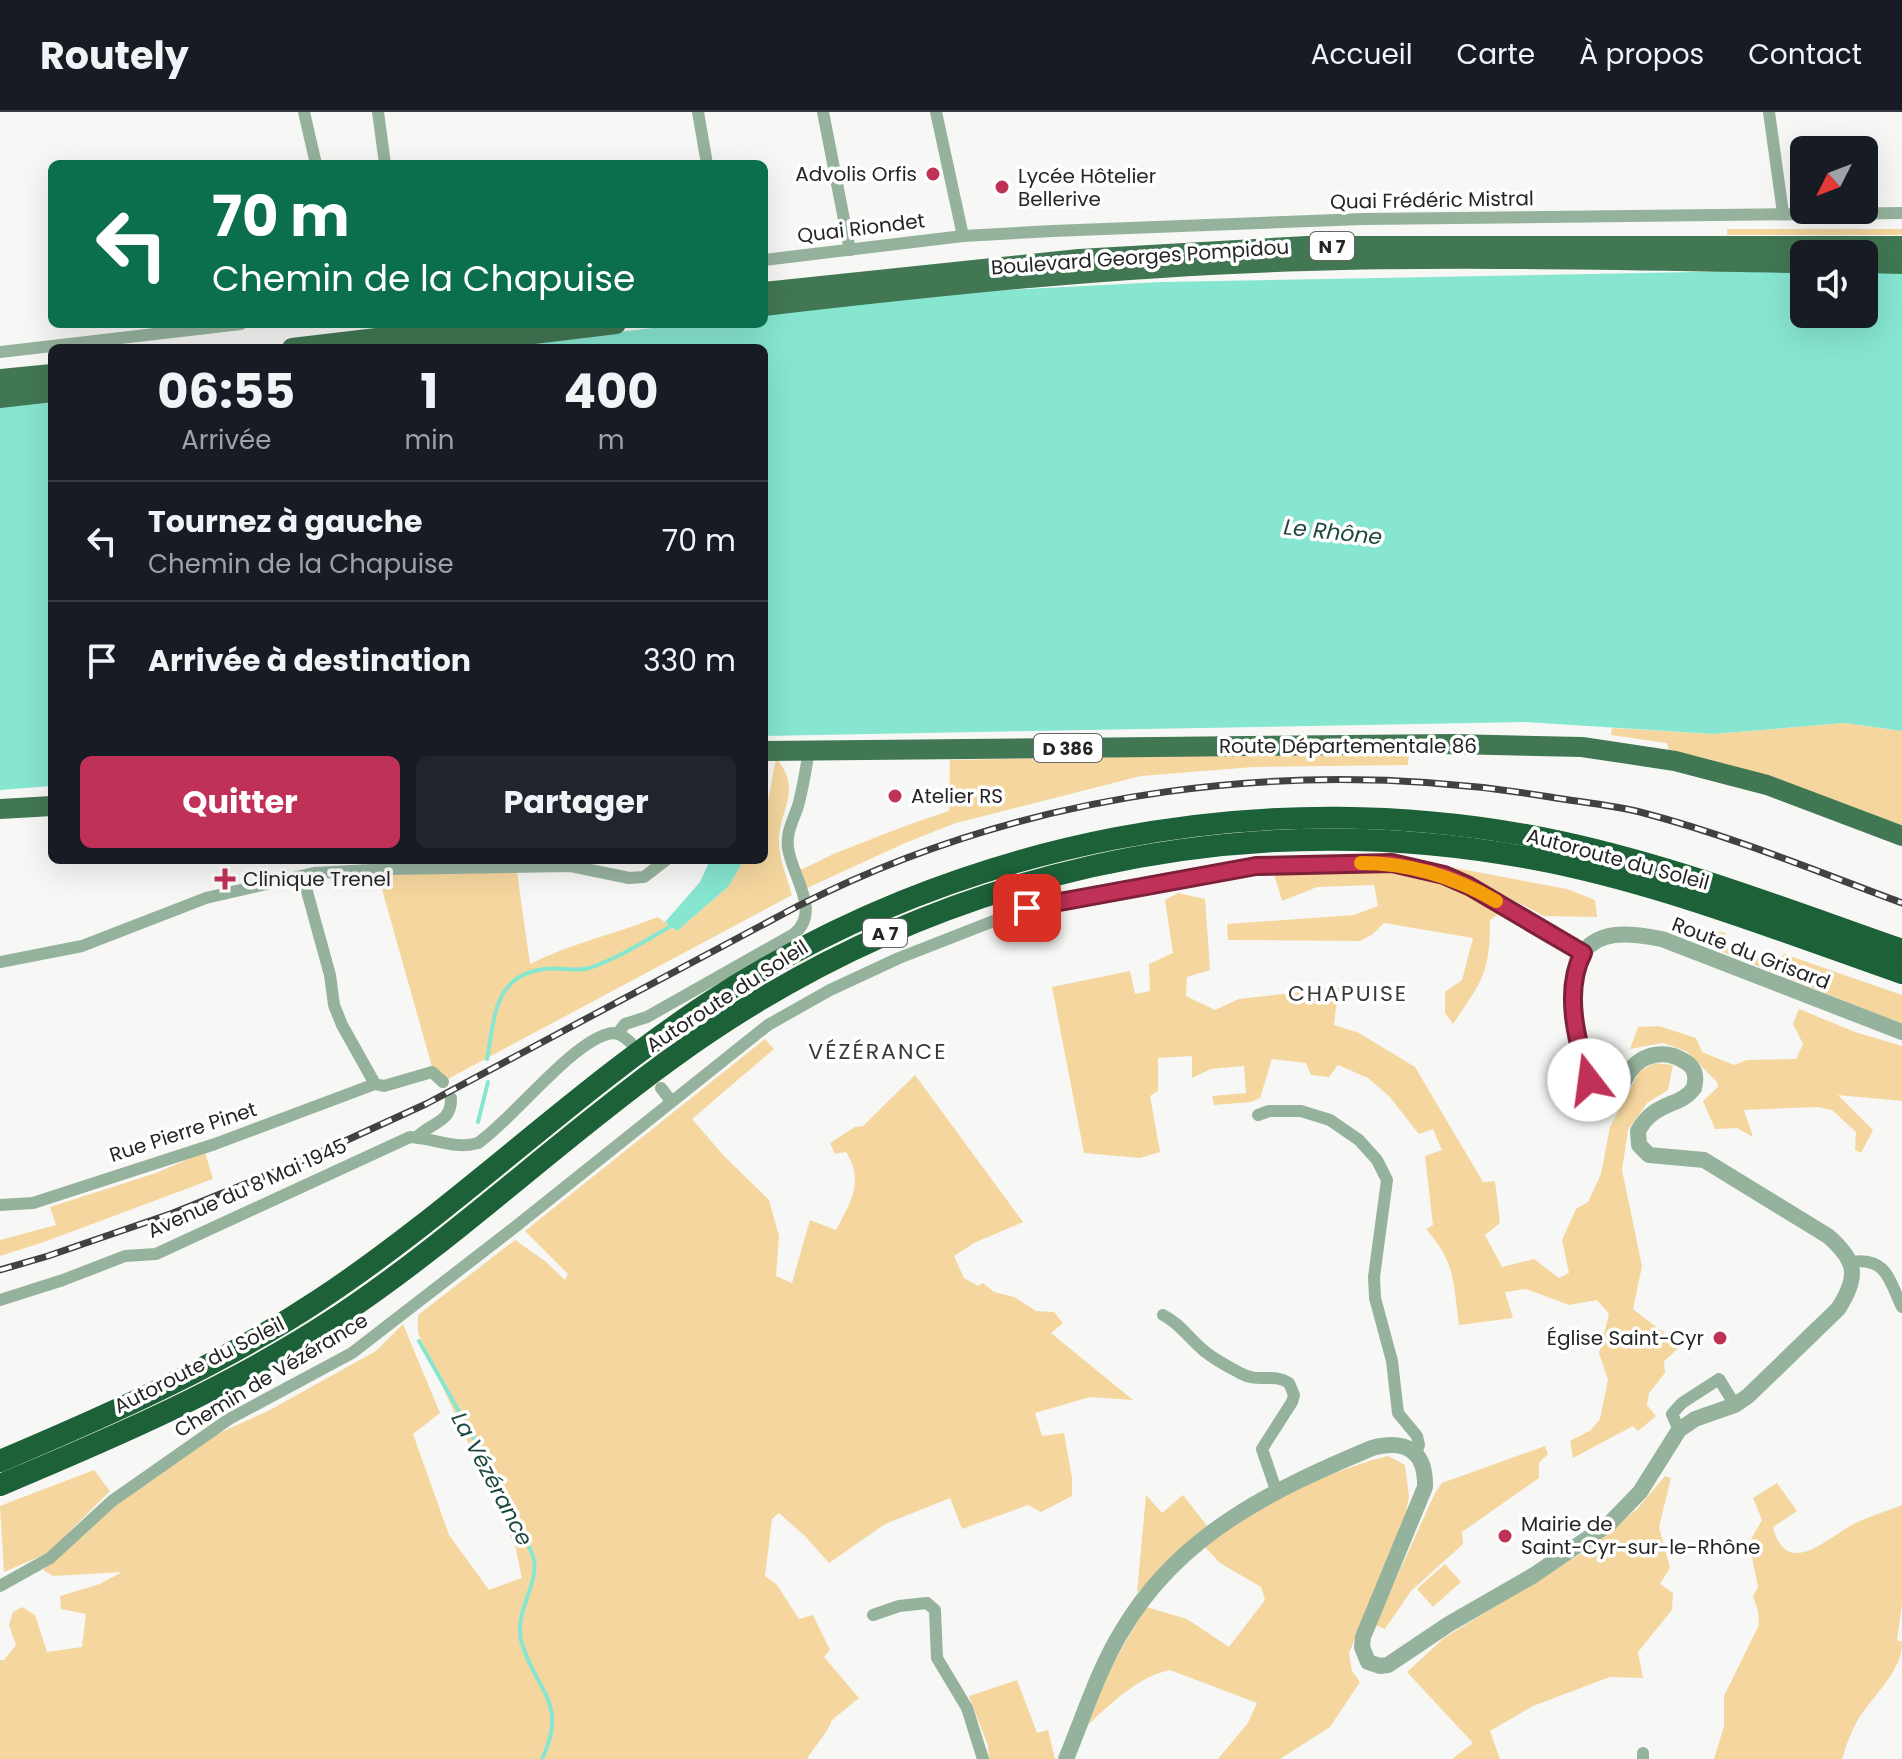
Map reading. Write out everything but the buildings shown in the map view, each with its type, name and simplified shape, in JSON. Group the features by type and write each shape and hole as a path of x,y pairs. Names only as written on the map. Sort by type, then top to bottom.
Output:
{"highway":[{"name":"Autoroute du Soleil","path":"0,1461 169,1387 264,1335 323,1298 389,1250 660,1037 755,975 870,915 1019,860 1116,837 1240,820 1319,817 1422,821 1546,840 1626,858 1902,950"},
{"name":"Autoroute du Soleil","path":"0,1485 177,1407 240,1375 330,1321 439,1243 671,1058 767,995 879,936 933,913 1025,881 1106,862 1181,849 1243,843 1305,840 1419,844 1553,863 1621,880 1902,973"}],"main road":[{"name":"Boulevard Georges Pompidou","path":"768,292 1055,261 1280,247 1400,244 1902,246"},
{"name":"Boulevard Georges Pompidou","path":"768,306 1049,276 1307,261 1790,263"},
{"path":"1878,263 1902,264"},
{"path":"326,344 461,328"},
{"path":"452,344 583,328"},
{"path":"0,379 48,374"},
{"path":"0,398 48,392"},
{"name":"Route Départementale 86","path":"772,750 1453,744 1582,747 1675,761 1767,785 1902,836"},
{"path":"0,809 48,806"}],"street":[{"path":"304,112 315,160"},
{"path":"378,112 384,160"},
{"path":"698,112 706,160"},
{"path":"823,112 850,250"},
{"path":"936,112 963,236"},
{"path":"1769,112 1783,213"},
{"name":"Quai Frédéric Mistral","path":"963,236 1363,219 1902,213"},
{"name":"Quai Riondet","path":"768,260 963,236"},
{"path":"69,344 207,328"},
{"path":"0,352 48,346"},
{"path":"417,1137 445,1144 469,1146 478,1143 580,1051 599,1038 618,1033 625,1024 657,1012 794,934 806,923 807,908 788,844 788,829 798,804 809,750"},
{"name":"Chemin de Vézérance","path":"0,1586 50,1558 112,1501 229,1419 352,1353 768,1025 830,990 899,958 1027,908 1256,866 1392,863 1444,875 1504,905 1583,953"},
{"path":"0,962 82,946 206,898 314,873 571,866 629,878 644,877 661,864"},
{"path":"303,877 330,975 334,1005 375,1084"},
{"name":"Route du Grisard","path":"1583,953 1588,946 1609,936 1662,939 1902,1032"},
{"path":"1066,1759 1109,1654 1132,1614 1179,1559 1226,1520 1372,1448 1396,1444 1416,1453 1424,1467 1425,1487 1363,1637 1364,1657 1380,1666 1400,1658 1449,1624 1546,1568 1609,1524 1640,1492 1679,1430 1695,1419 1735,1405 1748,1396 1838,1309 1851,1285 1851,1262 1841,1247 1828,1236 1715,1166 1692,1157 1649,1155 1643,1150 1637,1139 1642,1124 1661,1106 1691,1092 1696,1080 1689,1063 1664,1053 1650,1056 1630,1071 1614,1099 1606,1100 1596,1094 1581,1055 1575,1023 1574,987 1577,964 1583,953"},
{"path":"618,1033 630,1042"},
{"name":"Rue Pierre Pinet","path":"0,1205 33,1203 215,1144 375,1084 384,1086 432,1072 443,1082"},
{"path":"661,1088 671,1101"},
{"path":"417,1137 425,1129 445,1119 452,1107 451,1098"},
{"path":"1258,1115 1269,1111 1301,1111 1330,1120 1359,1140 1377,1160 1387,1180 1374,1277 1375,1298 1392,1361 1398,1413 1418,1440 1416,1453"},
{"name":"Avenue du 8 Mai 1945","path":"0,1300 125,1256 156,1254 285,1197 403,1139 417,1137"},
{"path":"1851,1262 1878,1264 1902,1307"},
{"path":"1163,1315 1175,1321 1212,1357 1244,1376 1262,1380 1275,1377 1289,1383 1294,1395 1292,1402 1262,1449 1277,1493"},
{"path":"1679,1430 1672,1414 1682,1403 1719,1379 1735,1405"},
{"path":"873,1615 899,1606 927,1603 935,1610 937,1658 967,1708 983,1759"}],"shaded area":[{"path":"1727,229 1902,229 1902,235 1727,235"},
{"path":"1845,723 1902,731 1902,825 1754,773 1669,751 1667,743 1611,735 1612,728 1713,734"},
{"path":"1409,752 1408,765 1254,767 1141,776 956,823 805,889 799,870 838,852 949,811 950,760"},
{"path":"776,758 788,781 788,800 779,844 792,895 446,1080 440,1071 432,1067 378,875 517,872 530,964 561,950 658,917 677,931 728,887 742,864 768,864 768,802"},
{"path":"1418,861 1567,889 1595,900 1597,917 1544,916 1467,876"},
{"path":"1333,869 1401,873 1440,881 1479,899 1500,913 1490,920 1488,953 1482,976 1453,1024 1445,1013 1445,992 1462,980 1473,938 1384,923 1360,941 1228,940 1227,924 1354,915 1378,906 1374,885 1317,887 1282,901 1274,874"},
{"path":"1178,893 1205,899 1210,970 1187,977 1186,996 1215,1010 1239,999 1362,985 1406,995 1408,1001 1399,1004 1338,992 1334,1025 1359,1033 1415,1067 1483,1182 1495,1181 1500,1223 1485,1235 1502,1267 1534,1259 1559,1278 1569,1273 1562,1240 1576,1209 1588,1202 1601,1174 1610,1127 1639,1072 1654,1063 1673,1065 1668,1090 1647,1103 1628,1130 1622,1170 1642,1266 1633,1309 1681,1346 1664,1361 1665,1373 1649,1393 1647,1405 1656,1416 1638,1431 1633,1426 1573,1458 1570,1441 1591,1430 1600,1419 1608,1380 1599,1353 1609,1314 1597,1300 1569,1305 1526,1289 1505,1292 1513,1318 1459,1325 1448,1263 1426,1229 1433,1225 1425,1156 1442,1150 1433,1129 1419,1134 1389,1096 1368,1078 1338,1065 1329,1077 1311,1075 1306,1063 1272,1059 1260,1098 1251,1102 1214,1105 1212,1096 1246,1093 1244,1066 1211,1069 1192,1078 1192,1056 1158,1058 1158,1091 1150,1096 1160,1152 1140,1158 1084,1153 1052,987 1130,971 1135,994 1150,991 1149,964 1173,953 1165,900"},
{"path":"1692,928 1726,933 1725,945 1775,964 1784,954 1902,995 1902,1024 1688,938"},
{"path":"1799,1009 1855,1032 1902,1046 1902,1101 1838,1095 1873,1130 1861,1153 1855,1150 1856,1132 1832,1110 1817,1107 1744,1110 1753,1137 1737,1128 1715,1129 1703,1101 1718,1087 1717,1082 1686,1051 1663,1043 1630,1049 1638,1027 1659,1026 1696,1038 1702,1052 1734,1065 1747,1060 1796,1059 1803,1044 1793,1024"},
{"path":"765,1039 774,1049 692,1119 769,1200 779,1236 776,1276 792,1283 810,1220 836,1230 850,1201 855,1183 852,1163 846,1152 835,1154 830,1143 855,1127 863,1126 915,1075 1023,1222 974,1243 954,1256 964,1278 978,1286 983,1283 994,1292 1014,1297 1036,1311 1054,1312 1063,1323 1051,1333 1133,1400 1090,1397 1035,1413 1042,1436 1064,1433 1072,1478 1072,1496 1041,1512 1028,1505 962,1529 950,1498 885,1524 829,1563 779,1513 772,1519 765,1576 777,1585 799,1619 813,1615 830,1650 824,1657 859,1698 832,1720 807,1759 0,1759 0,1660 4,1660 16,1645 9,1625 13,1612 22,1607 35,1615 47,1652 82,1647 86,1614 61,1609 60,1596 100,1584 122,1572 53,1576 43,1570 111,1508 215,1435 268,1411 376,1351 403,1324 440,1413 413,1434 449,1535 489,1590 522,1578 515,1545 418,1333 418,1315 515,1240 565,1280 568,1274 525,1231"},
{"path":"205,1152 213,1179 0,1256 0,1240 56,1225 50,1207 156,1173"},
{"path":"1545,1446 1548,1454 1539,1463 1539,1478 1462,1532 1463,1544 1411,1591 1385,1629 1375,1625 1442,1483"},
{"path":"1388,1456 1405,1465 1409,1497 1403,1526 1349,1653 1352,1671 1360,1682 1330,1727 1280,1759 1218,1759 1248,1723 1257,1703 1170,1670 1136,1685 1088,1725 1110,1669 1146,1607 1187,1619 1229,1647 1265,1600 1261,1587 1220,1563 1202,1544 1292,1492 1340,1471"},
{"path":"94,1470 110,1491 48,1553 4,1572 0,1506"},
{"path":"1665,1476 1671,1478 1659,1527 1670,1568 1660,1584 1673,1593 1672,1610 1638,1652 1643,1678 1610,1677 1533,1706 1490,1731 1500,1759 1452,1759 1473,1743 1407,1672 1444,1638 1587,1550 1637,1509"},
{"path":"1777,1483 1797,1511 1773,1527 1779,1542 1796,1553 1818,1546 1862,1520 1902,1505 1902,1604 1897,1640 1902,1642 1901,1653 1892,1673 1856,1723 1842,1759 1714,1759 1724,1726 1724,1696 1759,1625 1753,1596 1758,1587 1749,1543 1762,1520 1753,1498"},
{"path":"1146,1495 1162,1513 1183,1495 1207,1526 1137,1593"},
{"path":"1445,1564 1461,1582 1433,1607 1417,1589"},
{"path":"1017,1680 1037,1733 1048,1730 1055,1759 989,1759 988,1746 969,1696"}],"water":[{"name":"Le Rhône","path":"1790,272 1790,328 1878,328 1878,272 1902,272 1902,731 1845,723 1713,734 1525,722 768,736 768,344 516,344 653,328 768,328 768,315 969,292 1162,282"},
{"path":"48,399 48,786 0,790 0,405"},
{"path":"708,864 742,864 728,887 677,931 665,922 700,882"}],"waterway":[{"name":"La Vézérance","path":"487,1059 495,1014 506,989 515,980 545,969 589,968 673,925"},
{"name":"La Vézérance","path":"478,1122 488,1082"},
{"name":"La Vézérance","path":"419,1341 484,1458 508,1515 533,1556 534,1576 520,1629 526,1657 551,1708 550,1739 542,1759"}],"railway":[{"path":"0,1270 173,1213 299,1162 426,1104 798,906 886,866 977,834 1070,809 1165,792 1261,782 1358,780 1454,785 1640,812 1739,842 1902,903"}],"slow traffic":[{"path":"1361,863 1392,863 1444,875 1496,901"}],"place":[{"name":"Advolis Orfis","path":"933,174"},
{"name":"Lycée Hôtelier Bellerive","path":"1002,187"},
{"name":"Atelier RS","path":"895,796"},
{"name":"Clinique Trenel","path":"225,879"},
{"name":"Église Saint-Cyr","path":"1720,1338"},
{"name":"Mairie de Saint-Cyr-sur-le-Rhône","path":"1505,1536"}],"district":[{"name":"CHAPUISE","path":"1348,993"},
{"name":"VÉZÉRANCE","path":"878,1051"}],"route":[{"path":"1027,908 1256,866 1392,863 1444,875 1469,886 1583,953 1577,964 1574,1014 1589,1080"}]}
